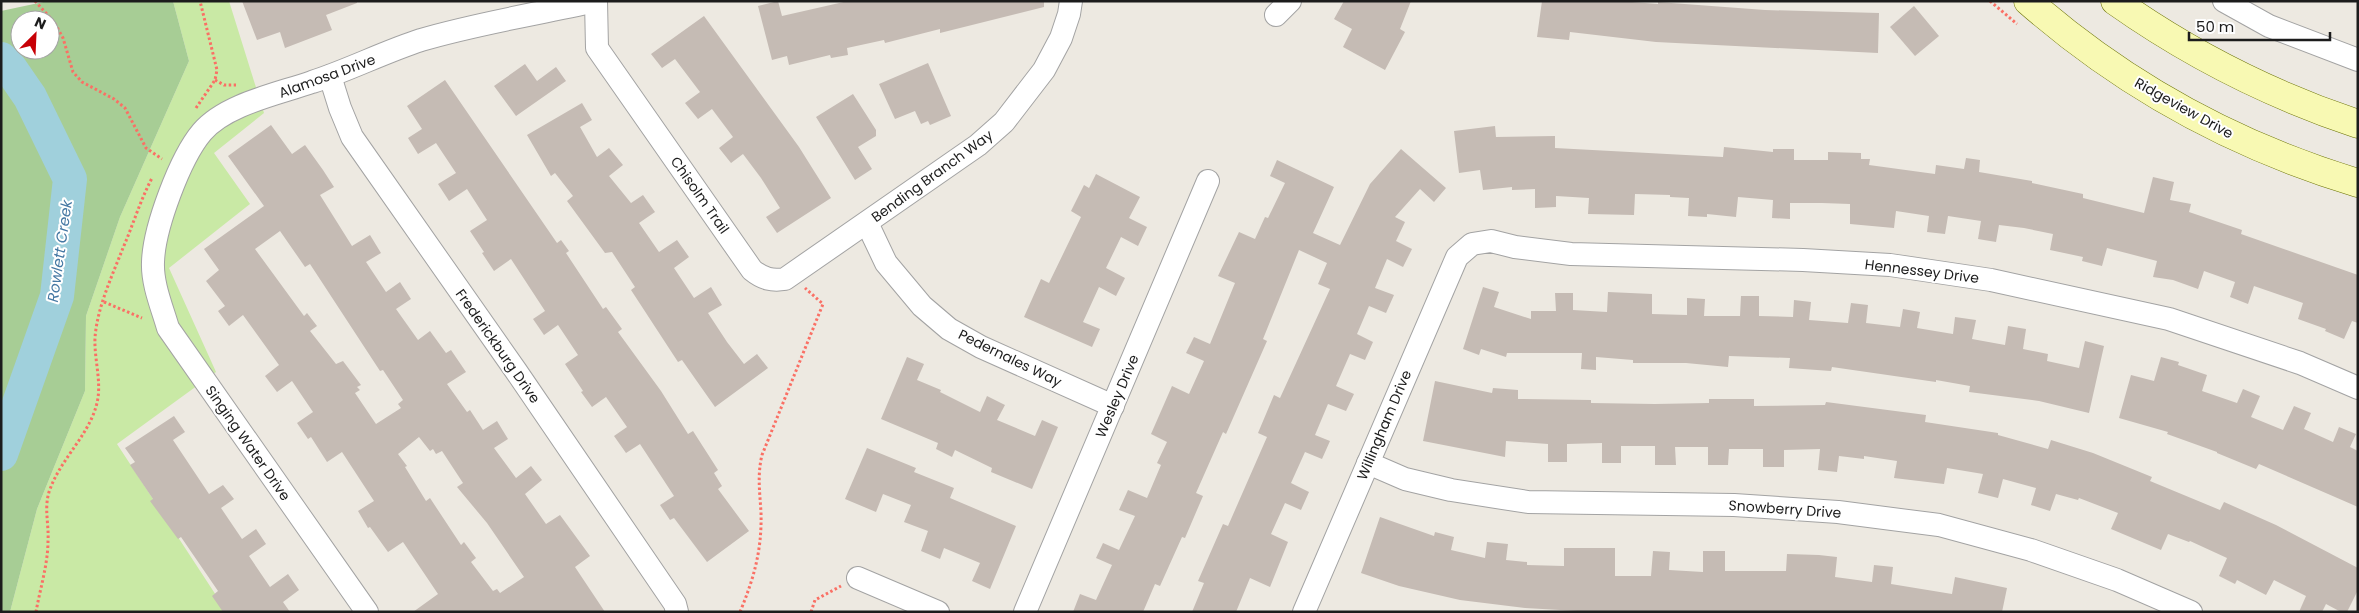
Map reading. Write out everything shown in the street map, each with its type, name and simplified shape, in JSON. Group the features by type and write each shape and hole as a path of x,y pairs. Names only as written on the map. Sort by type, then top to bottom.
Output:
{"main road":[{"name":"Ridgeview Drive","path":"2028,1 2121,72 2166,101 2213,127 2293,161 2355,182"},
{"path":"2115,1 2178,42 2252,82 2358,124"}],"street":[{"name":"Alamosa Drive","path":"152,263 158,232 168,200 188,154 203,131 231,110 330,76 421,40 596,1"},
{"name":"Chisolm Trail","path":"596,1 597,48 752,270 768,279 785,279 867,223"},
{"name":"Bending Branch Way","path":"867,223 978,145 1004,122 1044,70 1061,38 1069,14 1070,1"},
{"path":"2224,1 2269,26 2358,60"},
{"name":"Frederickburg Drive","path":"330,76 352,137 516,371 675,604 677,612"},
{"name":"Wesley Drive","path":"1025,612 1208,180"},
{"name":"Pedernales Way","path":"867,223 886,263 922,306 949,329 981,348 1112,406"},
{"name":"Hennessey Drive","path":"1472,244 1491,241 1515,247 1571,254 1803,260 1890,265 1991,280 2169,319 2300,363 2358,388"},
{"name":"Willingham Drive","path":"1304,612 1457,257 1472,244"},
{"name":"Singing Water Drive","path":"152,263 158,295 168,328 367,612"},
{"name":"Snowberry Drive","path":"1368,463 1406,479 1451,490 1528,502 1734,505 1838,512 1939,525 2031,550 2117,580 2191,612"},
{"path":"858,578 938,612"}],"path":[{"path":"35,1 54,22 63,38 73,72 82,82 114,99 126,108 146,148 162,159"},
{"path":"191,115 215,80 217,70 200,1"},
{"path":"158,167 166,152"},
{"path":"36,612 48,541 46,514 49,492 64,460 84,434 98,401 98,362 95,338 104,302 139,204 154,174"},
{"path":"740,612 758,564 761,512 758,470 762,455 822,304 791,275"},
{"path":"104,302 137,314 151,324 166,320"},
{"path":"811,612 815,600 858,578"}],"green space":[{"path":"48,1 173,1 189,61 120,217 86,316 85,391 37,509 10,612 1,612 1,11"},
{"path":"173,1 229,1 264,113 214,153 250,204 169,268 216,372 117,444 227,612 10,612 37,509 85,391 86,316 120,217 189,61"}],"building":[{"path":"242,1 357,1 357,3 326,15 332,30 285,48 280,32 257,40"},
{"path":"778,1 782,16 848,1 1044,1 1044,7 940,33 940,29 885,43 884,40 847,48 848,55 831,58 830,55 789,65 787,56 772,60 758,6"},
{"path":"1344,1 1411,1 1400,29 1405,32 1385,70 1343,47 1352,29 1334,19"},
{"path":"1542,1 1619,1 1658,4 1658,2 1765,10 1879,13 1878,53 1656,42 1570,32 1569,40 1537,37"},
{"path":"1914,6 1939,36 1915,56 1890,27"},
{"path":"704,16 799,147 831,198 777,233 766,217 780,208 761,178 743,154 731,163 719,148 733,137 712,109 698,119 685,103 700,92 675,59 662,68 651,54"},
{"path":"928,63 951,116 930,125 928,121 921,124 915,111 895,119 879,84"},
{"path":"525,64 537,81 556,67 566,81 516,116 494,86"},
{"path":"445,80 557,243 561,240 569,251 566,253 603,309 606,307 622,329 618,332 661,391 688,434 693,431 718,470 714,473 722,486 718,489 749,531 707,562 674,518 670,520 660,505 674,496 640,444 626,453 614,436 627,427 606,397 592,407 581,392 583,391 565,364 578,355 558,325 544,335 533,319 545,311 511,259 494,271 482,253 484,252 470,231 487,220 467,189 449,201 438,184 456,173 436,143 418,154 408,138 422,129 407,106"},
{"path":"853,94 876,130 876,136 858,147 872,169 855,180 816,117"},
{"path":"582,103 592,120 580,127 597,157 609,148 623,165 609,176 631,203 643,195 655,212 639,223 659,252 677,240 689,257 674,268 694,298 711,287 722,305 708,313 727,342 744,364 757,354 768,368 715,407 682,360 678,362 631,290 635,287 612,252 605,253 567,201 573,196 555,173 551,176 527,135"},
{"path":"271,125 292,154 305,145 334,187 320,195 352,246 370,235 381,253 366,262 386,292 400,282 411,299 396,309 418,340 430,331 446,353 451,350 466,372 447,384 467,412 470,410 483,430 497,421 508,439 494,448 516,478 531,466 542,480 525,494 546,524 560,515 590,556 575,567 605,612 413,612 438,594 403,542 388,552 370,527 368,528 358,511 374,501 342,452 327,462 311,437 308,439 297,423 313,412 292,381 277,392 265,376 279,365 243,315 229,326 218,311 225,306 206,281 219,270 204,249 264,206 228,156","holes":["280,231 305,267 310,264 380,371 383,370 403,400 398,404 401,408 376,424 355,393 360,390 357,387 361,385 343,361 336,364 310,331 317,326 307,313 304,316 255,249","419,437 430,451 433,449 436,454 442,451 463,483 457,487 487,523 524,577 500,593 497,589 493,591 471,562 476,558 464,542 461,545 430,498 426,501 405,467 407,466 398,454"]},
{"path":"1495,126 1496,137 1555,136 1555,148 1723,157 1724,147 1773,152 1773,149 1794,149 1794,160 1828,160 1828,152 1861,153 1861,159 1870,159 1869,165 1935,174 1936,165 1964,169 1966,158 1980,160 1979,172 2032,181 2032,183 2083,194 2083,198 2144,213 2153,177 2174,182 2170,200 2191,204 2189,212 2242,230 2241,234 2358,275 2358,323 2352,321 2344,339 2325,331 2326,329 2298,319 2303,303 2254,286 2248,304 2230,297 2235,282 2204,271 2198,289 2173,280 2153,277 2157,261 2107,248 2102,266 2082,261 2083,257 2050,250 2053,234 1999,225 1996,242 1978,239 1981,221 1948,216 1945,234 1927,232 1929,216 1896,211 1894,228 1850,224 1850,204 1790,203 1790,219 1772,218 1773,200 1738,197 1736,217 1707,214 1707,217 1688,216 1689,198 1670,197 1670,195 1635,194 1634,215 1588,214 1589,198 1556,196 1556,207 1535,208 1535,189 1512,190 1512,187 1483,190 1480,170 1459,173 1454,131"},
{"path":"1401,149 1446,188 1434,202 1420,189 1395,217 1405,222 1396,241 1412,249 1403,267 1387,259 1375,288 1394,295 1386,313 1369,306 1357,334 1373,342 1365,360 1350,354 1336,386 1354,394 1346,411 1328,404 1315,435 1330,441 1322,459 1305,452 1291,483 1309,492 1301,510 1285,503 1271,534 1288,542 1270,587 1250,578 1236,612 1192,612 1204,583 1198,581 1223,524 1228,526 1267,437 1258,433 1274,395 1280,398 1330,289 1318,284 1327,263 1299,250 1263,339 1267,341 1226,434 1223,432 1196,493 1203,496 1185,538 1182,537 1160,586 1155,584 1143,612 1073,612 1080,594 1096,600 1112,565 1096,558 1103,543 1119,550 1135,516 1119,510 1128,490 1147,498 1161,465 1157,463 1167,442 1151,434 1172,386 1189,394 1204,361 1186,353 1194,337 1210,344 1235,283 1218,276 1239,232 1255,239 1265,217 1268,218 1285,183 1270,176 1277,160 1334,187 1313,233 1340,245 1370,184"},
{"path":"1096,174 1140,197 1129,218 1147,227 1138,246 1121,237 1106,268 1125,278 1116,296 1099,287 1083,322 1100,329 1092,347 1024,317 1041,279 1049,283 1081,217 1071,211 1084,185 1089,188"},
{"path":"1483,287 1499,292 1494,307 1531,319 1531,311 1556,311 1555,293 1573,293 1573,310 1607,312 1608,292 1652,294 1652,314 1687,315 1687,298 1705,299 1704,316 1740,316 1741,296 1759,296 1759,316 1793,317 1794,300 1811,302 1809,320 1848,323 1851,303 1868,305 1866,323 1900,327 1903,309 1920,312 1917,328 1953,334 1955,317 1976,320 1972,339 2005,345 2008,326 2026,329 2023,349 2048,354 2047,361 2079,368 2085,341 2104,346 2089,413 2039,401 1969,392 1970,386 1936,380 1936,382 1832,367 1831,371 1789,368 1790,358 1729,356 1728,367 1686,363 1633,363 1633,360 1596,357 1596,370 1581,369 1582,353 1507,353 1506,357 1481,349 1479,355 1463,349"},
{"path":"907,357 924,364 917,380 941,390 940,392 980,412 987,396 1005,405 997,420 1035,436 1042,420 1058,427 1032,489 991,472 992,468 955,450 952,457 936,449 938,443 881,419"},
{"path":"2161,357 2179,362 2178,365 2207,375 2202,391 2237,403 2243,389 2260,396 2251,417 2283,430 2294,406 2311,413 2304,429 2333,442 2339,427 2356,434 2350,447 2358,451 2358,507 2259,464 2256,469 2217,452 2167,434 2168,432 2119,418 2131,375 2154,381"},
{"path":"1435,381 1492,393 1493,388 1518,390 1518,399 1591,400 1591,403 1709,403 1709,399 1754,399 1754,406 1825,405 1826,402 1926,415 1925,422 1998,433 1998,435 2048,449 2051,440 2093,453 2152,477 2150,481 2220,510 2224,502 2276,525 2358,568 2358,590 2347,612 2341,612 2326,604 2322,612 2299,612 2306,596 2274,580 2266,595 2237,580 2235,584 2219,576 2227,558 2190,541 2168,534 2161,550 2111,529 2118,513 2079,498 2078,500 2056,494 2050,511 2031,505 2036,488 2003,479 1998,498 1978,493 1983,474 1947,468 1944,484 1894,478 1897,461 1864,456 1864,459 1839,456 1837,472 1818,470 1820,449 1784,450 1784,467 1763,467 1763,449 1729,449 1728,465 1708,465 1708,447 1675,447 1676,465 1655,465 1655,446 1621,446 1621,463 1602,463 1602,443 1567,444 1567,462 1548,462 1548,444 1506,441 1505,457 1423,441"},
{"path":"174,416 185,432 173,440 209,494 223,485 234,499 221,508 242,539 256,529 266,544 249,556 270,587 288,574 299,590 283,602 290,612 223,612 212,596 218,591 181,537 178,539 150,501 153,499 130,465 135,462 125,448"},
{"path":"867,448 916,468 914,472 954,488 950,498 1016,526 990,589 972,581 980,563 944,548 940,559 921,551 928,531 904,522 911,505 883,494 876,512 845,499"},
{"path":"1380,517 1434,536 1435,532 1454,537 1451,550 1485,558 1487,542 1508,544 1506,560 1527,562 1527,565 1564,566 1564,548 1615,548 1615,576 1651,576 1653,551 1670,552 1669,570 1703,572 1703,551 1725,551 1725,571 1786,571 1787,554 1819,555 1837,557 1835,577 1872,582 1874,565 1893,567 1891,584 1952,594 1955,577 2007,588 2002,612 1595,612 1525,608 1460,600 1399,586 1361,573"}],"waterway":[{"name":"Rowlett Creek","path":"1,59 10,68 30,97 70,179 57,296 1,454"}]}
